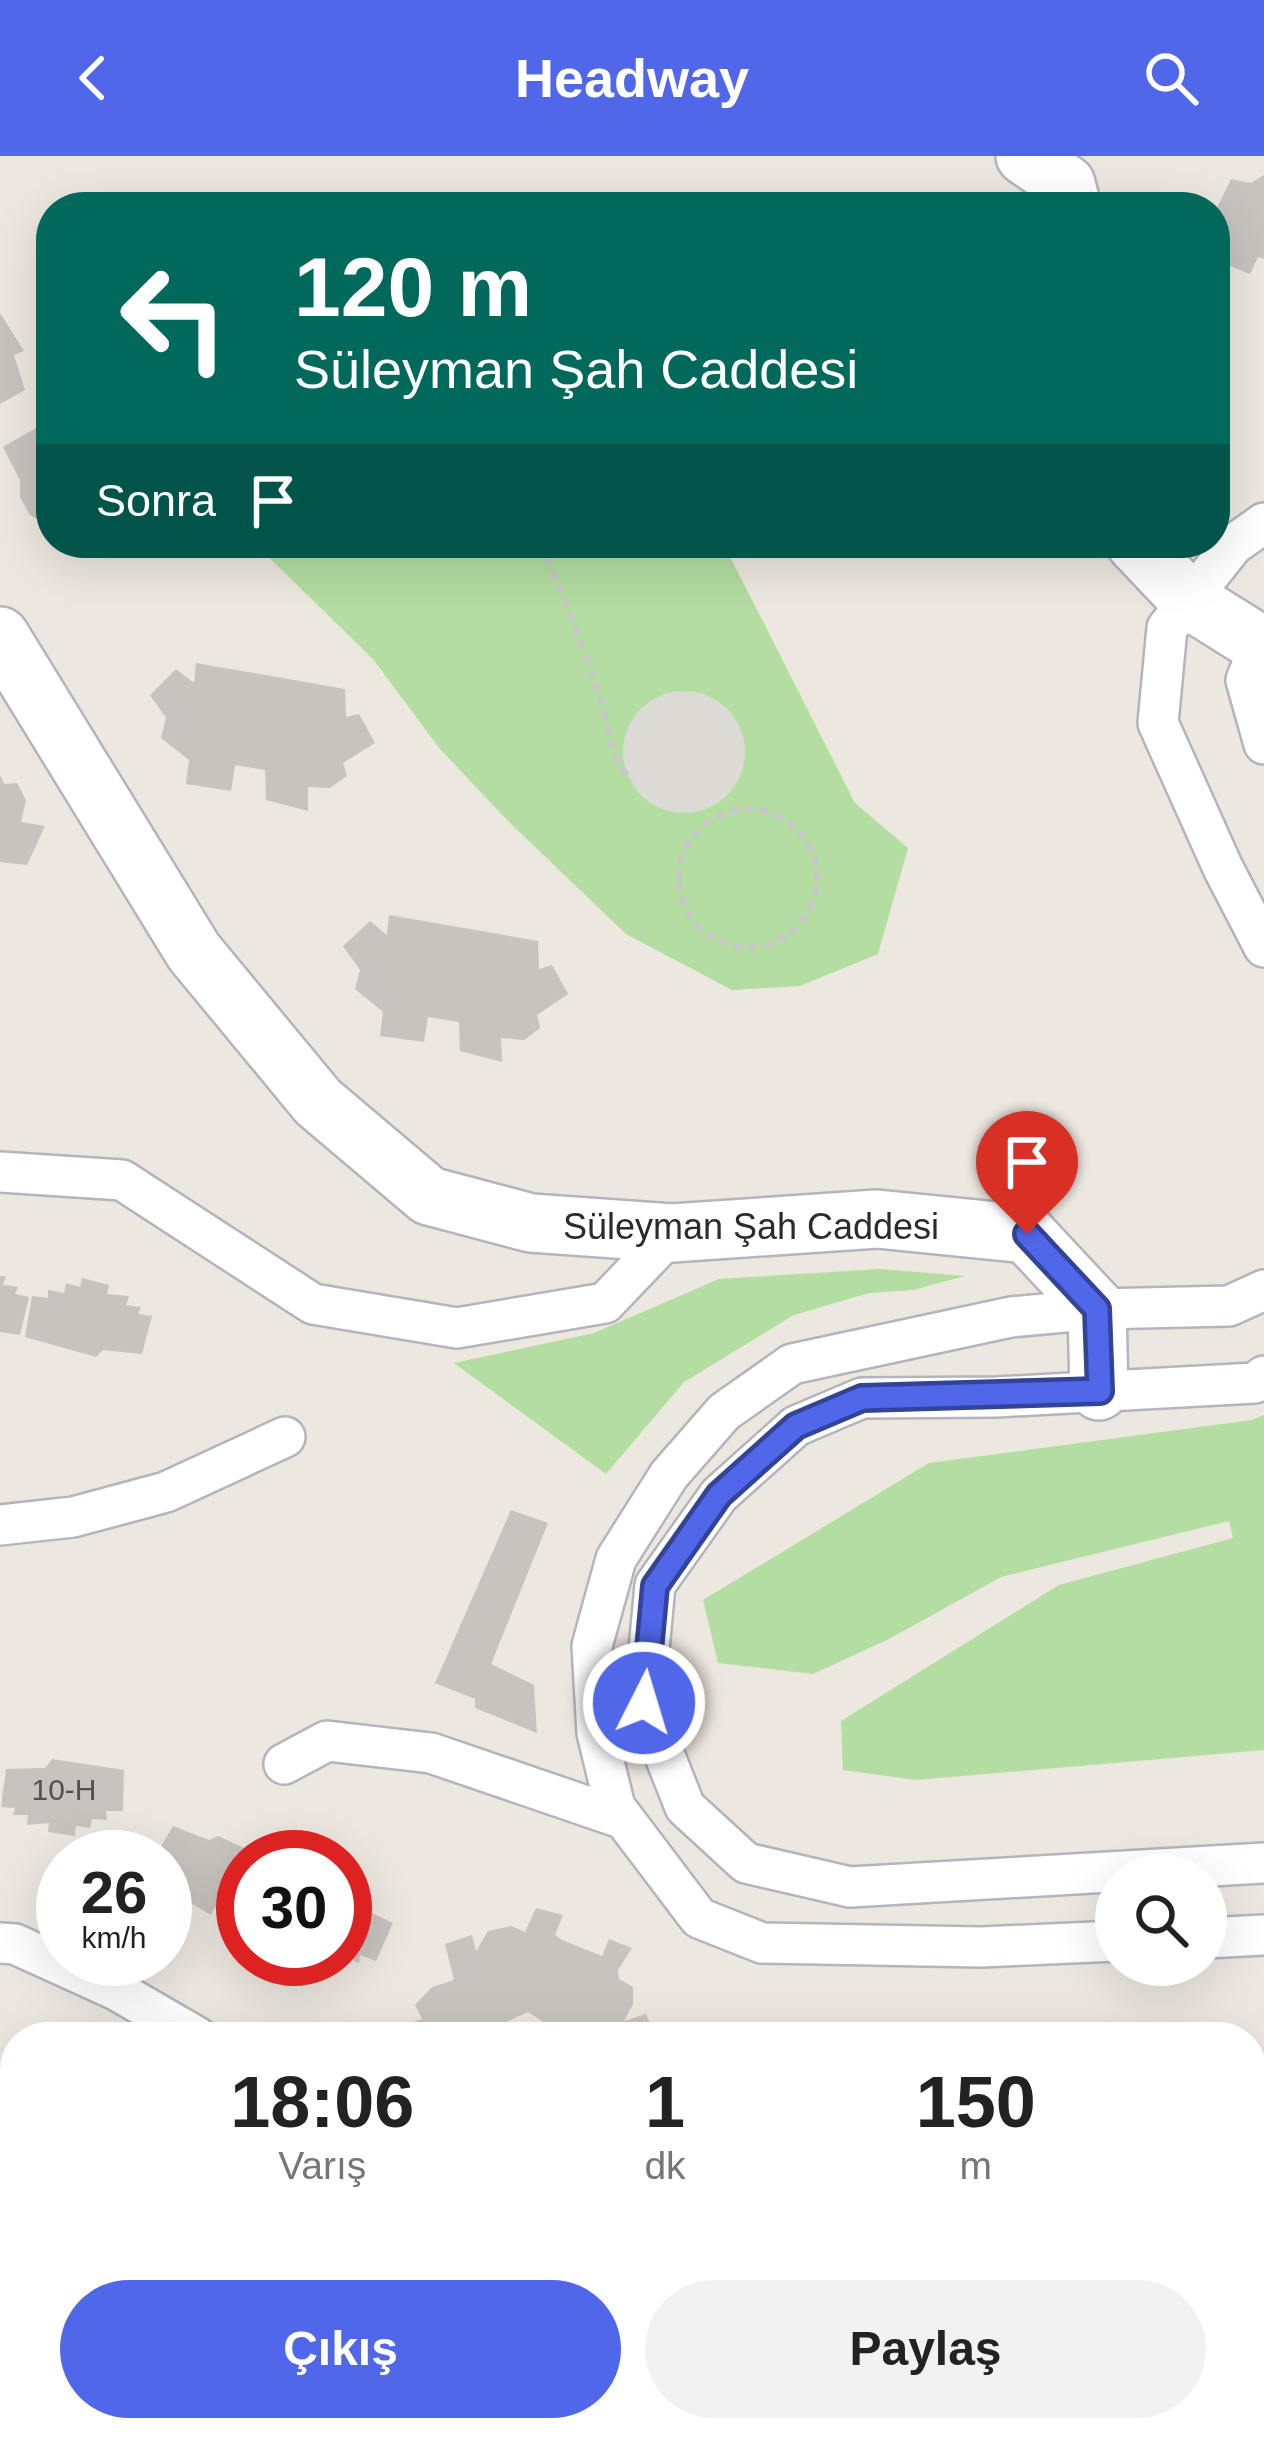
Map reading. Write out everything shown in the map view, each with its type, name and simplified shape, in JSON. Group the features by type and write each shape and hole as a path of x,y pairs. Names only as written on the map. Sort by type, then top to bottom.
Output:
{"street":[{"path":"1025,156 1066,184 1068,192"},
{"path":"1230,549 1264,523"},
{"path":"1149,558 1189,600 1262,641 1246,680 1264,744"},
{"path":"1223,558 1167,628 1158,723 1264,947"},
{"name":"Süleyman Şah Caddesi","path":"0,636 194,952 317,1102 428,1196 531,1223 672,1233 877,1219 1027,1234 1097,1309"},
{"path":"0,1172 122,1180 313,1304 457,1328 604,1303 672,1233"},
{"path":"1095,1942 981,1947 762,1943 699,1918 615,1808 597,1733 592,1646 616,1559 669,1475 724,1412 792,1364 1011,1317 1097,1309 1229,1306 1264,1290"},
{"path":"1097,1309 1100,1391"},
{"path":"1264,1376 1255,1383 862,1398 796,1426 719,1495 655,1586 644,1703 686,1807 746,1863 850,1887 1264,1863"},
{"path":"0,1525 73,1517 166,1492 285,1437"},
{"path":"284,1764 327,1741 431,1753 624,1819"},
{"path":"1227,1937 1264,1935"},
{"path":"0,1942 15,1944 116,1990 170,2022"}],"path":[{"path":"547,558 601,698 619,768 632,782"},
{"path":"710,807 715,818"},
{"path":"754,808 775,813 808,842 818,886 811,910 796,929 776,942 753,948 729,946 707,935 691,918 678,874 683,852 694,833 715,818 754,808"}],"green space":[{"path":"269,558 731,558 855,803 908,848 878,954 800,986 732,990 626,934 440,749 373,659"},
{"path":"880,1269 965,1276 913,1290 869,1293 794,1315 684,1382 606,1474 454,1363 594,1333 719,1279"},
{"path":"1264,1415 1264,1750 916,1780 843,1770 841,1721 1059,1585 1233,1538 1229,1521 1001,1577 889,1639 813,1674 718,1663 703,1600 929,1463"}],"shaded area":[{"path":"684,691 707,696 727,709 740,729 745,752 740,775 727,795 707,808 684,813 661,808 641,795 628,775 623,752 628,729 641,709 661,696"}],"building":[{"path":"1264,175 1264,259 1258,257 1250,274 1230,266 1230,192 1225,192 1231,179 1251,183"},
{"path":"0,313 24,351 14,355 25,390 0,404"},
{"path":"36,428 36,519 20,497 20,480 3,447"},
{"path":"196,663 345,689 346,717 359,714 375,743 343,763 347,776 330,788 308,787 308,811 266,800 265,770 235,765 231,791 186,784 189,760 161,738 166,718 150,695 176,669 194,683"},
{"path":"0,775 4,784 17,783 26,800 21,822 45,826 27,865 0,862"},
{"path":"389,915 538,941 539,969 552,965 568,994 537,1015 540,1028 524,1040 501,1038 502,1062 460,1051 459,1022 428,1017 424,1042 380,1036 383,1012 355,989 360,970 343,946 370,921 387,935"},
{"path":"0,1276 6,1276 3,1285 18,1287 15,1294 29,1297 20,1335 0,1332"},
{"path":"82,1278 109,1285 107,1294 129,1296 126,1305 141,1307 138,1314 152,1316 142,1354 103,1350 96,1357 25,1337 32,1296 48,1298 48,1290 64,1293 66,1283 80,1287"},
{"path":"511,1510 548,1523 491,1664 534,1685 537,1733 475,1708 475,1699 435,1683"},
{"path":"52,1759 124,1770 123,1811 106,1811 107,1820 92,1819 90,1828 48,1830 49,1823 27,1825 28,1815 13,1815 15,1808 1,1807 6,1769 45,1768"},
{"path":"192,1833 209,1840 216,1837 216,1908 211,1915 192,1904"},
{"path":"536,1908 563,1915 555,1935 562,1940 602,1956 609,1939 632,1948 618,1970 619,1979 633,1987 633,2004 624,2021 646,2014 649,2022 543,2022 528,2012 507,2022 413,2022 422,2019 415,2005 432,1987 454,1980 445,1944 472,1935 476,1951 488,1931 511,1926 525,1932"},
{"path":"372,1913 393,1923 376,1961 372,1960"}],"route":[{"path":"644,1703 655,1586 719,1495 796,1426 862,1398 1100,1391 1097,1309 1027,1234"}]}
